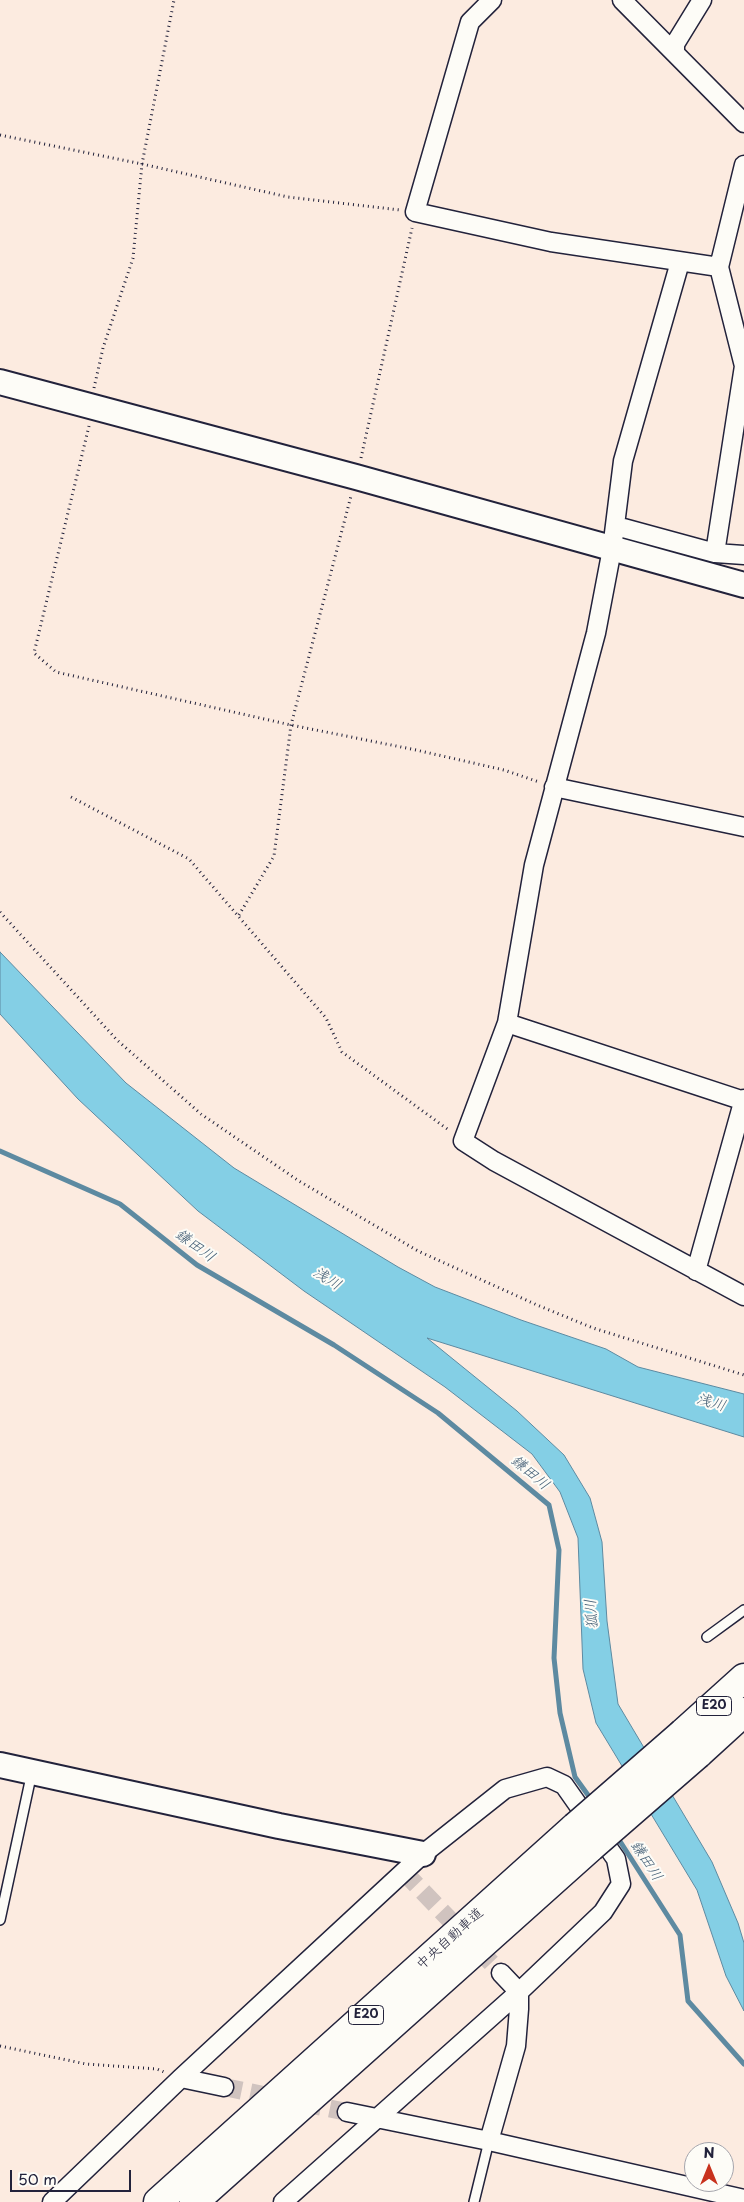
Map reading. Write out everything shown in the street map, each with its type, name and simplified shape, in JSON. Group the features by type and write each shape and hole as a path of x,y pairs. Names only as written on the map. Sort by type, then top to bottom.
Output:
{"highway":[{"name":"中央自動車道","path":"691,1744 744,1678"},
{"name":"中央自動車道","path":"158,2202 691,1744 744,1712"},
{"name":"中央自動車道","path":"194,2202 583,1837"}],"street":[{"path":"492,0 470,22 415,212 551,242 719,267"},
{"path":"622,0 744,123"},
{"path":"675,53 675,44 702,0"},
{"path":"716,553 744,366 719,267 744,165"},
{"path":"680,262 623,461 616,526 596,633 534,865 507,1023 463,1141 494,1161 744,1296"},
{"path":"0,382 744,585"},
{"path":"616,526 716,553 744,555"},
{"path":"554,787 744,827"},
{"path":"507,1023 744,1100 696,1271"},
{"path":"0,1765 279,1826 423,1854"},
{"path":"57,2200 181,2078 423,1854 505,1788 547,1777 564,1785 616,1859 621,1884 603,1912 519,1992 282,2202"},
{"path":"489,2141 516,2046 520,2009 519,1992 501,1973"},
{"path":"181,2078 224,2087"},
{"path":"348,2112 489,2141 744,2199"}],"lane":[{"path":"707,1637 744,1610"},
{"path":"0,1920 32,1772"},
{"path":"474,2202 489,2141"}],"path":[{"path":"174,0 142,164 133,258 103,348 93,392 93,407 34,654 56,672 291,725 504,770 554,787"},
{"path":"0,135 142,164 288,197 415,212 356,478 291,725 274,856 239,915"},
{"path":"71,797 189,859 326,1018 342,1052 463,1141"},
{"path":"0,912 117,1040 201,1114 299,1181 418,1251 537,1306 593,1328 744,1375"},
{"path":"0,2046 86,2064 156,2069 181,2078"}],"water":[{"path":"0,952 126,1083 234,1168 398,1267 435,1287 521,1320 606,1349 638,1367 744,1394 744,1437 427,1338 517,1411 564,1455 590,1498 602,1542 607,1621 618,1704 712,1862 738,1923 744,1943 744,2011 726,1976 697,1890 596,1723 583,1669 578,1538 560,1492 532,1454 445,1387 304,1291 198,1211 78,1099 0,1014"}],"waterway":[{"name":"鎌田川","path":"0,1151 120,1204 197,1265 334,1345 438,1413 549,1505 559,1550 554,1658 560,1713 575,1777 593,1802"},
{"name":"鎌田川","path":"616,1835 680,1935 688,2001 744,2064"}],"tunnel":[{"path":"404,1872 501,1973"},
{"path":"224,2087 347,2112"}],"water label":[{"name":"浅川","path":"327,1279"},
{"name":"浅川","path":"711,1403"},
{"name":"狐川","path":"592,1614"}]}
